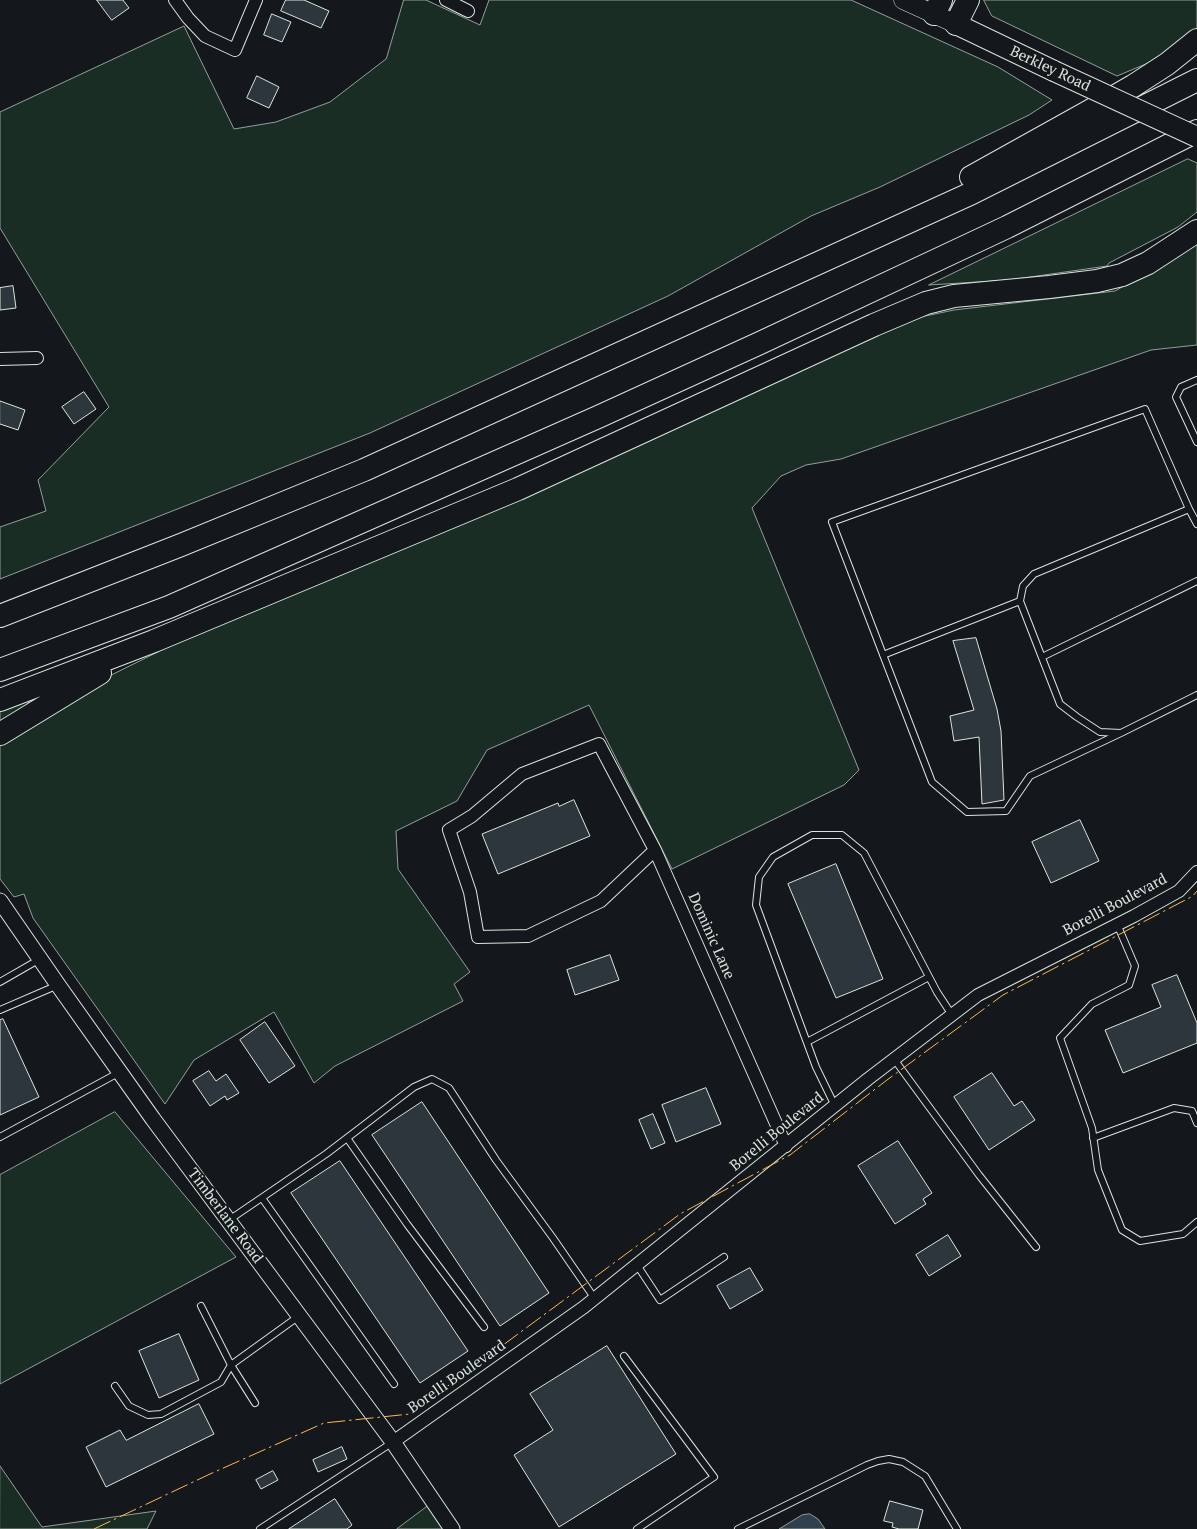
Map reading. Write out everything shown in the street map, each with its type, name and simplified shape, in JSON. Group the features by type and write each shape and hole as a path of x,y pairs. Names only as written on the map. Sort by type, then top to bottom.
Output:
{"highway":[{"path":"956,24 968,0"},
{"path":"364,470 390,442 763,276 986,170 1133,86 1167,64 1197,40"},
{"path":"0,616 364,470 972,193 1197,80"},
{"path":"0,670 169,607 598,417 1007,227 1197,131"},
{"path":"0,700 154,641 518,488 926,303 954,296 1078,284 1122,275 1148,263 1197,231"},
{"path":"0,734 154,641"}],"main road":[{"name":"Berkley Road","path":"903,0 938,7 956,24 1197,137"}],"street":[{"path":"175,0 188,18 205,36 235,50 256,0"},
{"path":"446,0 468,11"},
{"path":"0,359 37,358"},
{"name":"Dominic Lane","path":"655,850 601,901 528,936 478,937 470,892 449,830 472,816 522,774 599,744 655,850 786,1146"},
{"name":"Borelli Boulevard","path":"392,1442 595,1299 894,1059 978,996 1179,891 1197,872"},
{"name":"Timberlane Road","path":"0,901 120,1072 392,1442 452,1529"}],"lane":[{"path":"1197,380 1181,387 1176,397 1197,442"},
{"path":"1197,524 1145,410 832,522 932,782 967,812 1006,811 1030,776 1197,695"},
{"path":"1120,733 1100,732 1077,718 1060,704 1020,601 1023,586 1034,574 1189,509"},
{"path":"1042,657 1197,581"},
{"path":"883,655 1020,601"},
{"path":"835,1106 816,1067 756,905 759,877 773,857 812,835 842,835 864,852 928,977 952,1015"},
{"path":"1117,924 1135,966 1129,985 1092,1004 1060,1038 1092,1128 1098,1170 1122,1230 1140,1240 1182,1234 1197,1222"},
{"path":"0,982 40,959"},
{"path":"807,1042 928,977"},
{"path":"0,1010 58,985"},
{"path":"894,1059 979,1175 1036,1247"},
{"path":"0,1137 120,1072"},
{"path":"228,1221 347,1138 414,1087 432,1079 448,1088 496,1160 595,1299"},
{"path":"1093,1138 1174,1108 1192,1111 1197,1123"},
{"path":"347,1138 407,1224 484,1327"},
{"path":"262,1198 394,1384"},
{"path":"637,1265 660,1300 724,1257"},
{"path":"201,1306 231,1365 255,1404"},
{"path":"115,1386 129,1406 148,1415 161,1414 221,1382 231,1365 299,1316"},
{"path":"624,1356 714,1478 637,1529"},
{"path":"260,1529 392,1442"},
{"path":"738,1529 867,1465 889,1459 903,1462 925,1476 957,1529"}],"green space":[{"path":"404,0 426,0 480,25 489,0 851,0 998,67 1052,100 1029,115 880,187 811,216 668,296 370,433 0,579 0,527 46,511 38,480 109,407 0,228 0,112 184,26 234,129 276,122 330,102 386,59"},
{"path":"984,0 1197,0 1197,28 1165,56 1117,76 992,16"},
{"path":"1188,159 1197,163 1197,212 1178,227 1109,263 1107,266 1009,280 929,285"},
{"path":"1197,243 1197,345 1151,350 841,459 806,465 781,476 752,508 859,770 844,785 672,869 589,705 487,750 457,801 396,831 398,869 470,972 454,984 463,1001 335,1066 314,1083 274,1012 194,1060 165,1104 33,918 24,894 14,897 0,879 0,744 77,692 188,637 906,320 954,310 1115,291"},
{"path":"33,698 0,731 0,711"},
{"path":"115,1112 236,1257 0,1384 0,1175"},
{"path":"0,1466 42,1527 156,1511 147,1529 0,1529"},
{"path":"432,1503 451,1529 397,1529"}],"water":[{"path":"810,1514 818,1519 825,1529 779,1529 802,1515"}],"building":[{"path":"97,0 123,0 129,8 112,20"},
{"path":"286,0 304,0 329,11 321,28 281,11"},
{"path":"272,14 291,22 282,42 264,35"},
{"path":"257,76 279,87 269,108 247,98"},
{"path":"13,286 16,308 0,310 0,288"},
{"path":"84,392 96,409 74,424 62,407"},
{"path":"0,401 25,410 18,430 0,424"},
{"path":"976,638 997,709 1001,731 1004,800 982,804 979,737 954,741 950,716 974,710 953,641"},
{"path":"574,800 590,836 498,874 482,834 558,803 559,806"},
{"path":"1080,820 1099,861 1051,883 1032,842"},
{"path":"836,864 883,979 836,998 788,884"},
{"path":"610,955 619,980 575,995 567,970"},
{"path":"1177,975 1197,1023 1197,1043 1123,1073 1105,1030 1161,1007 1152,985"},
{"path":"3,1019 39,1097 0,1115 0,1020"},
{"path":"265,1022 295,1066 269,1083 240,1040"},
{"path":"209,1071 216,1081 226,1074 239,1093 227,1100 225,1096 210,1106 193,1081"},
{"path":"992,1073 1014,1106 1022,1101 1035,1120 989,1150 954,1097"},
{"path":"706,1088 721,1124 676,1142 662,1105"},
{"path":"422,1102 549,1293 500,1326 372,1135"},
{"path":"653,1114 665,1143 651,1149 639,1120"},
{"path":"898,1141 932,1193 923,1199 926,1204 895,1224 858,1166"},
{"path":"340,1161 468,1351 420,1383 291,1193"},
{"path":"948,1235 961,1256 929,1276 916,1255"},
{"path":"750,1268 763,1290 730,1309 717,1286"},
{"path":"179,1334 199,1380 159,1398 139,1351"},
{"path":"607,1346 676,1454 559,1527 514,1455 553,1430 530,1394"},
{"path":"199,1404 214,1434 106,1487 86,1447 120,1430 126,1440"},
{"path":"342,1447 347,1459 318,1472 313,1460"},
{"path":"273,1471 278,1480 261,1489 256,1480"},
{"path":"335,1499 352,1525 347,1529 289,1529"},
{"path":"890,1501 923,1510 918,1529 899,1529 892,1527 893,1523 884,1521"}],"power":[{"path":"94,1529 324,1423 410,1414 680,1214 790,1155 887,1080 1003,995 1193,896 1197,891"}]}
